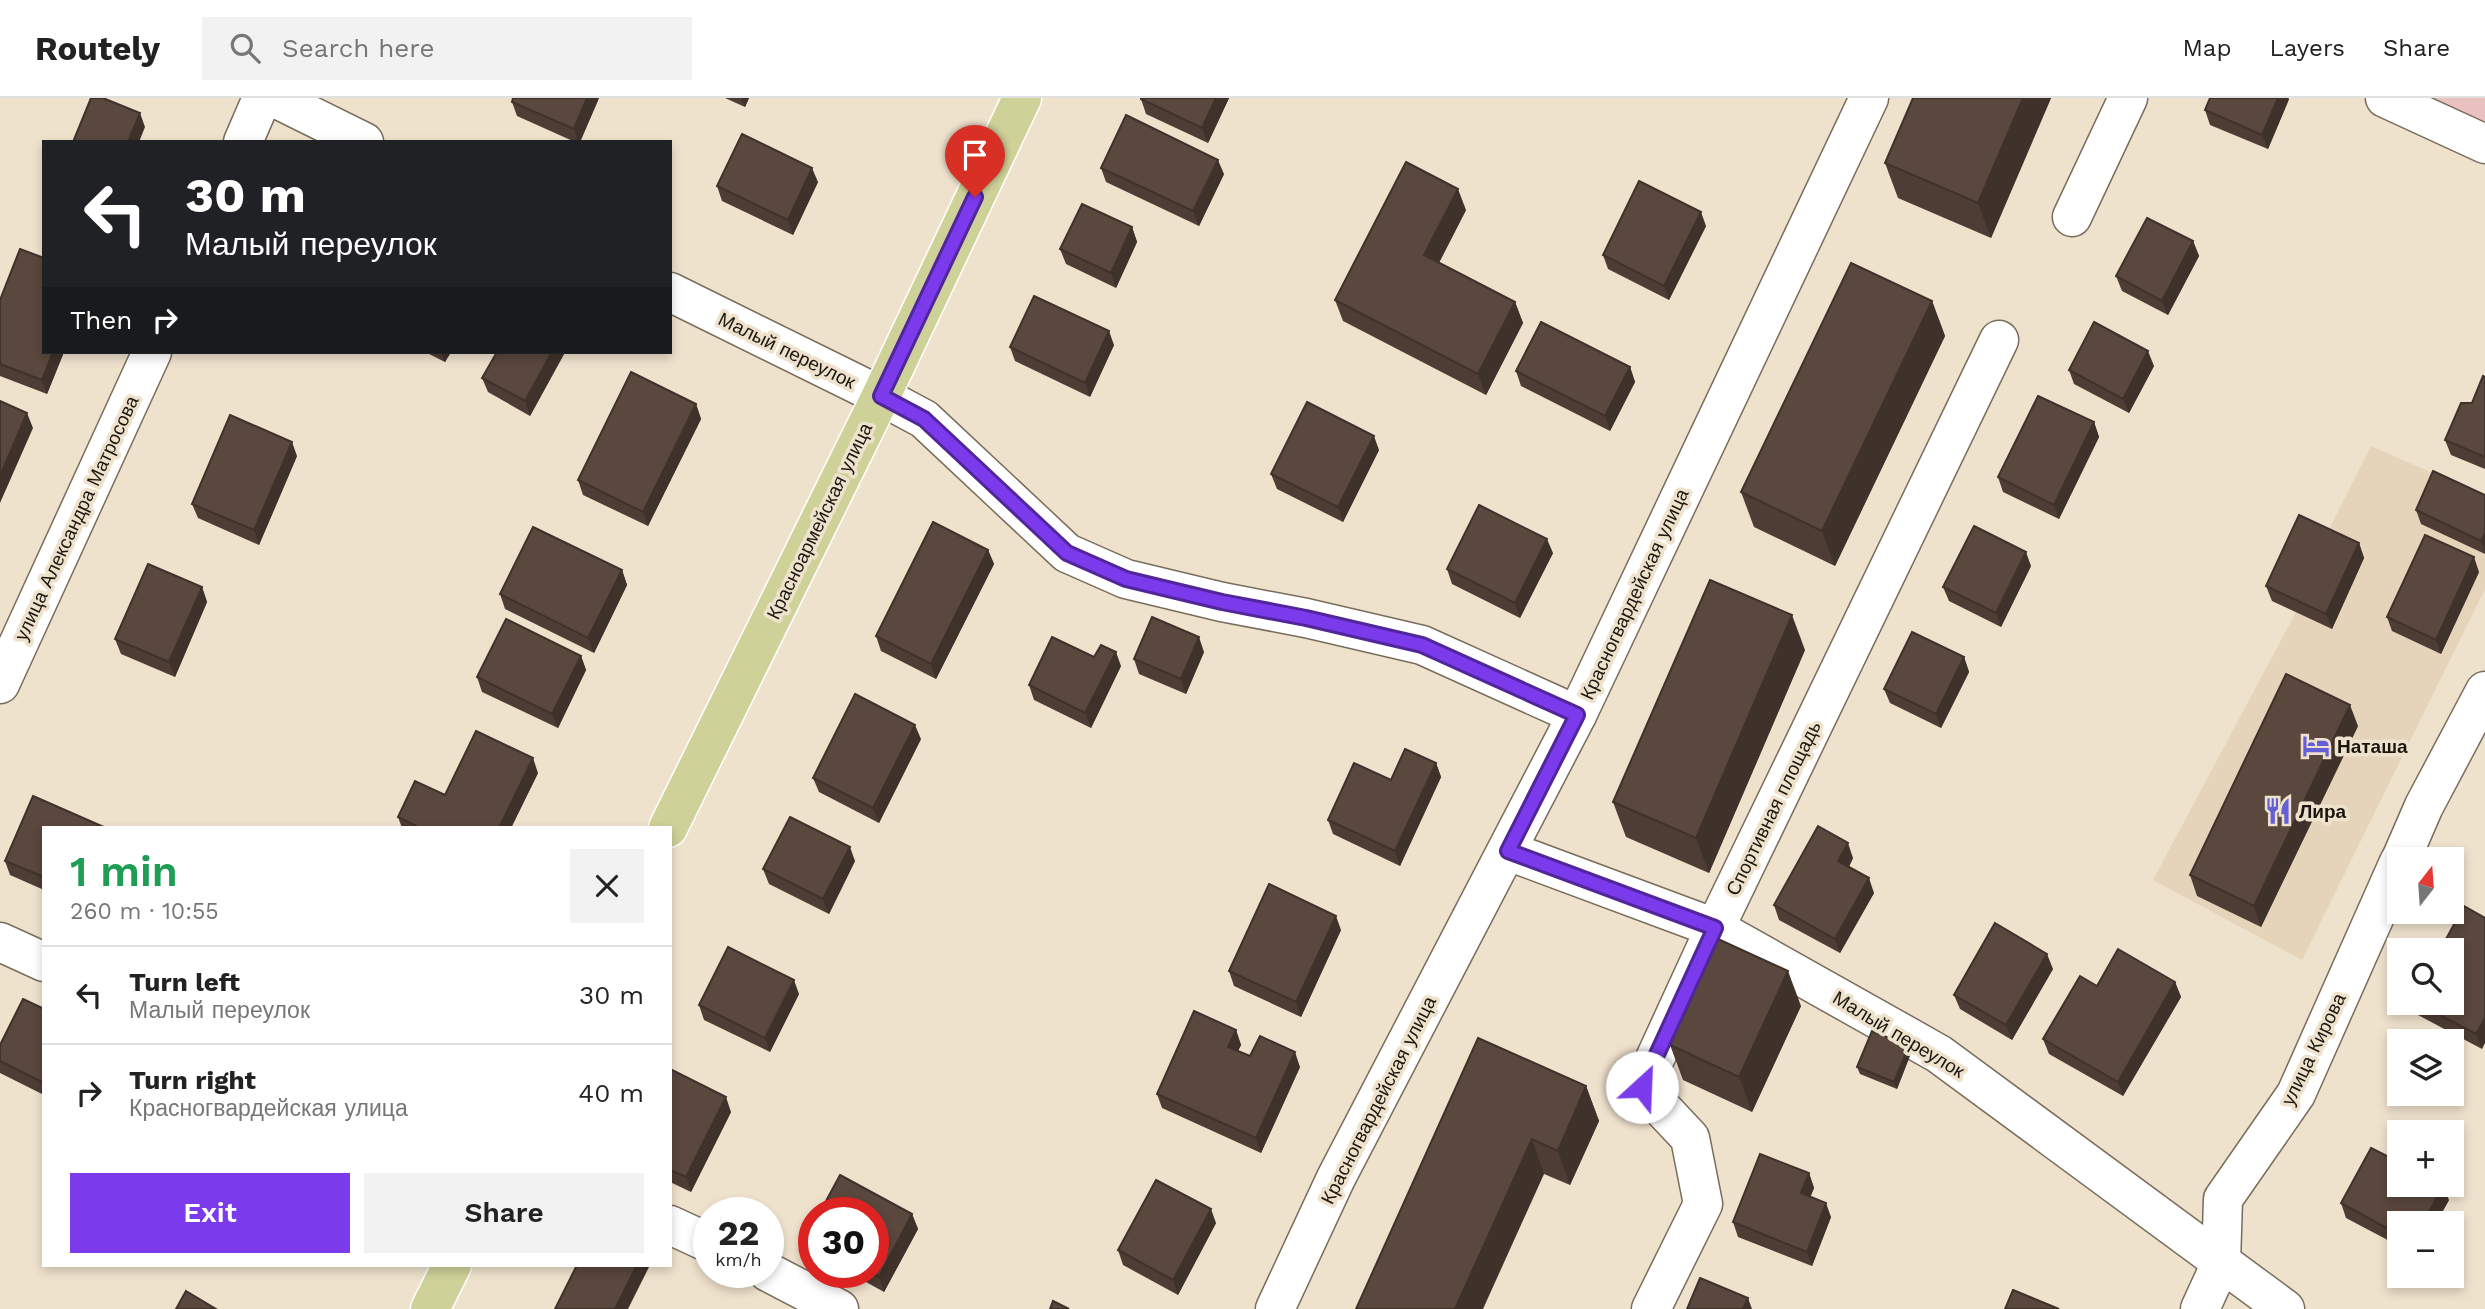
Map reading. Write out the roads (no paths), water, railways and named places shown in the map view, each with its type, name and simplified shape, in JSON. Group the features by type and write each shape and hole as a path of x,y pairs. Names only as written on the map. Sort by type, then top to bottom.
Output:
{"main road":[{"name":"Красноармейская улица","path":"668,826 881,396 1022,98"},
{"path":"430,1309 451,1267"}],"street":[{"path":"244,140 262,98"},
{"path":"275,98 360,140"},
{"name":"Красногвардейская улица","path":"1275,1309 1336,1178 1577,715 1869,98"},
{"path":"2072,217 2128,98"},
{"path":"2385,98 2485,144"},
{"name":"Малый переулок","path":"672,293 924,419 1067,553 1126,579 1422,645 1577,715"},
{"name":"Спортивная площадь","path":"1651,1309 1703,1204 1690,1138 1642,1087 1715,928 1999,340"},
{"name":"улица Александра Матросова","path":"0,684 151,354"},
{"name":"улица Кирова","path":"2406,847 2424,806 2485,691"},
{"name":"Малый переулок","path":"1508,851 1715,928 1939,1054 2286,1309"},
{"name":"улица Кирова","path":"2200,1309 2221,1263 2223,1199 2296,1094 2387,890"},
{"path":"0,942 42,961"},
{"path":"672,1226 693,1236"},
{"path":"784,1280 839,1309"}],"place":[{"name":"Наташа","path":"2316,746"},
{"name":"Лира","path":"2278,811"}]}
